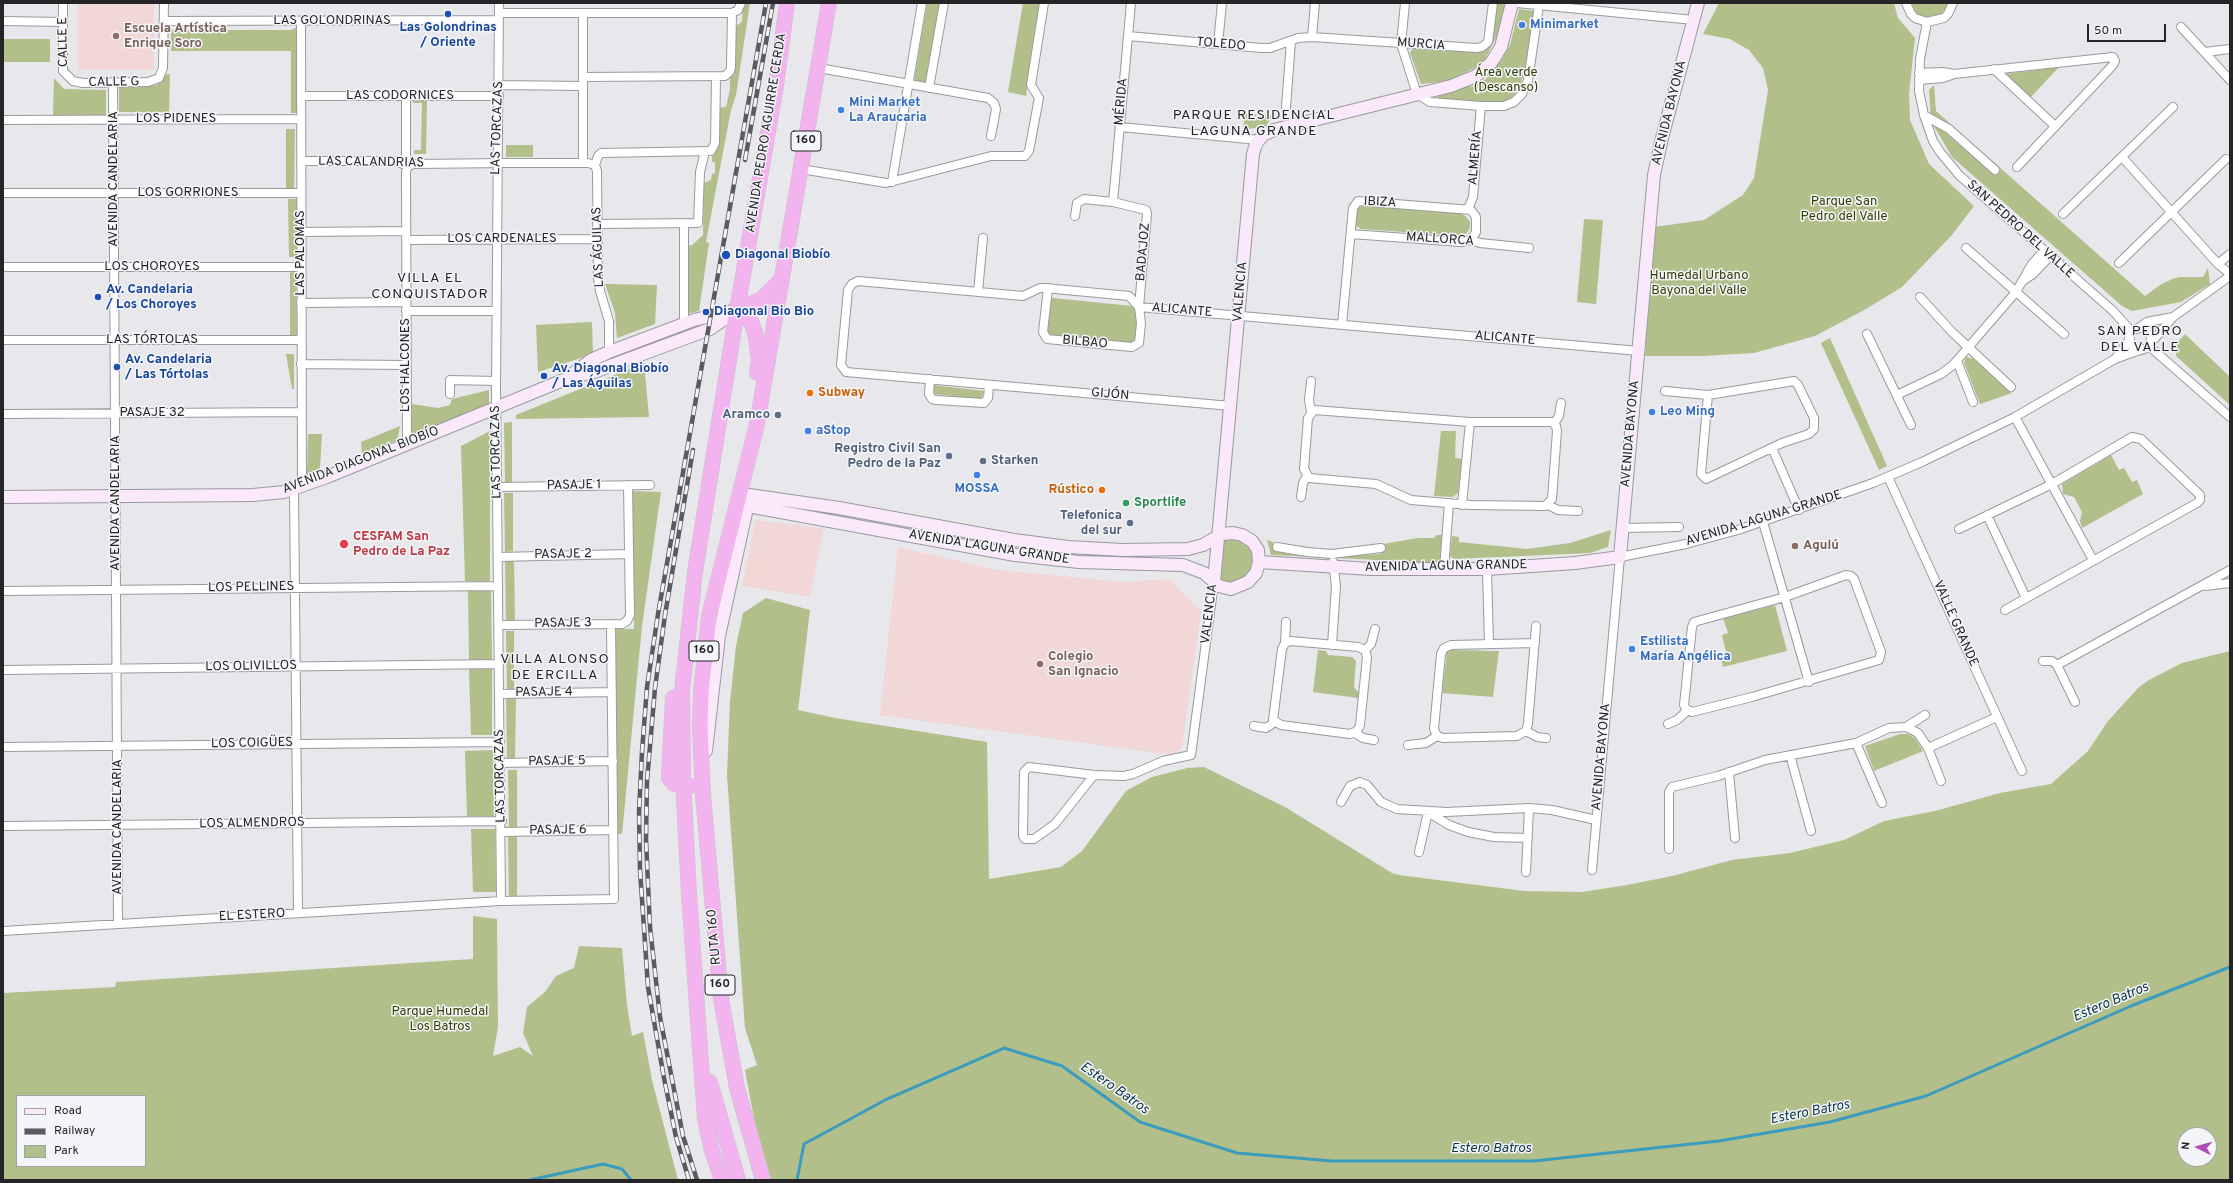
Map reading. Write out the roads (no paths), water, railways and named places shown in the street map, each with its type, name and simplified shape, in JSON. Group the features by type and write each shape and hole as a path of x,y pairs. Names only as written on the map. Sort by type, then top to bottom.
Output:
{"highway":[{"name":"AVENIDA PEDRO AGUIRRE CERDA","path":"683,786 682,702 687,628 737,310 776,86 787,3"},
{"name":"160","path":"702,786 700,709 705,643 716,584 745,477 757,424 829,3"},
{"path":"745,477 748,427 759,360 758,340 753,328 747,318 737,310 762,299 782,278"},
{"path":"683,786 702,786"},
{"name":"RUTA 160","path":"683,786 692,942 705,1118 712,1151 722,1180"},
{"name":"RUTA 160","path":"702,786 718,974 725,1024 737,1088 763,1180"},
{"name":"RUTA 160","path":"697,1004 713,1094 738,1180"}],"main road":[{"path":"1259,140 1274,130 1461,83 1483,71 1497,56 1501,47 1512,3"},
{"name":"AVENIDA BAYONA","path":"1620,557 1656,165 1698,3"},
{"name":"VALENCIA","path":"1214,582 1253,154 1259,140"},
{"name":"AVENIDA DIAGONAL BIOBÍO","path":"566,379 591,360 608,352 684,323 737,310"},
{"name":"AVENIDA DIAGONAL BIOBÍO","path":"3,497 253,495 298,487 566,379 601,370 710,329 737,310"},
{"path":"702,786 719,636 748,501 745,477"},
{"name":"AVENIDA LAGUNA GRANDE","path":"748,501 845,509 1014,540 1068,547 1123,550 1188,549 1203,545 1226,533 1233,533 1247,538 1258,550 1259,562 1256,573 1243,586 1231,589 1224,588 1197,569 1183,565 1079,562 1022,556 748,501"},
{"name":"AVENIDA LAGUNA GRANDE","path":"1259,562 1334,567 1487,569 1567,564 1620,557"}],"street":[{"name":"CALLE E","path":"63,3 62,67 69,79"},
{"path":"164,3 164,21"},
{"name":"LAS TORCAZAS","path":"499,3 499,163 496,174 496,407 502,822 501,901"},
{"path":"583,77 716,77 728,74 731,67 732,13 738,10 741,3"},
{"path":"892,182 922,3"},
{"path":"929,88 944,3"},
{"path":"801,169 879,183 892,182 991,156 1025,156 1029,151 1039,98 1031,85 1044,3"},
{"name":"MÉRIDA","path":"1113,202 1131,3"},
{"path":"1218,44 1222,3"},
{"path":"1312,37 1315,3"},
{"path":"1406,3 1401,44 1416,94 1430,102 1481,106 1504,106 1514,102 1522,94 1528,81 1539,5"},
{"name":"MURCIA","path":"1312,37 1401,44 1482,47 1488,42 1493,3"},
{"path":"1516,3 1558,5 1694,20"},
{"path":"1906,3 1911,14 1915,18 1927,22 1944,18 1948,14 1953,3"},
{"path":"583,13 582,86 584,163"},
{"name":"LAS GOLONDRINAS","path":"164,21 301,21 499,17 583,13 732,13"},
{"name":"CALLE G","path":"69,79 78,83 113,83 148,82 159,78 163,68 164,21"},
{"name":"LAS PALOMAS","path":"298,913 295,587 302,412 301,21"},
{"path":"3,22 63,22"},
{"name":"SAN PEDRO DEL VALLE","path":"1927,22 1919,77 1924,115 1933,141 1948,163 1980,195 2113,311 2133,333"},
{"path":"2181,27 2230,80"},
{"name":"TOLEDO","path":"1128,36 1266,48 1312,37"},
{"path":"1286,107 1291,41"},
{"path":"2205,52 2230,49"},
{"path":"1919,77 1943,78 1954,74 1994,69 2113,57 2115,61 2113,65 2017,167"},
{"path":"819,68 991,100 996,109 992,136"},
{"path":"1994,69 2055,126"},
{"path":"595,165 598,156 601,153 712,151 715,143 716,77"},
{"name":"AVENIDA CANDELARIA","path":"113,83 118,924"},
{"path":"499,85 582,86"},
{"name":"LAS CODORNICES","path":"301,96 499,96"},
{"name":"LOS HALCONES","path":"406,96 406,155 408,166 406,172 407,444"},
{"name":"ALMERÍA","path":"1468,209 1473,197 1481,106"},
{"path":"2063,214 2173,107"},
{"path":"1924,115 1949,129 1995,170"},
{"name":"LOS PIDENES","path":"3,120 301,119"},
{"path":"1120,127 1259,140"},
{"path":"597,224 695,224 700,220 700,172 706,152"},
{"path":"2115,359 2150,345 2173,317 2230,275 2218,264 2122,157"},
{"path":"2119,263 2226,159"},
{"name":"LAS CALANDRIAS","path":"301,162 395,162 408,166 414,164 499,163 584,163 595,165"},
{"name":"LAS ÁGUILAS","path":"595,165 597,171 598,285 609,321 608,352"},
{"name":"LOS GORRIONES","path":"3,193 301,193"},
{"name":"BADAJOZ","path":"1075,216 1077,203 1082,200 1113,202 1142,207 1147,214 1139,308"},
{"name":"IBIZA","path":"1342,325 1353,208 1360,201 1468,209"},
{"path":"1468,209 1473,211 1476,217 1476,232 1471,240"},
{"path":"684,224 684,323"},
{"name":"LOS CARDENALES","path":"301,232 496,239 597,239"},
{"name":"MALLORCA","path":"1351,234 1461,242 1471,240 1480,243 1529,248"},
{"path":"978,292 983,238"},
{"path":"1966,248 2064,334"},
{"path":"1897,395 1941,374 1957,361 2016,292 2032,264 2047,254"},
{"path":"2218,264 2230,254"},
{"name":"LOS CHOROYES","path":"3,267 301,267"},
{"name":"ALICANTE","path":"844,329 848,290 852,284 858,281 1023,296 1040,288 1048,288 1129,296 1139,308 1639,351"},
{"name":"BILBAO","path":"1048,288 1043,332 1047,340 1136,346 1140,335 1139,308"},
{"path":"1920,297 1969,348 2011,387"},
{"path":"301,303 496,311"},
{"path":"2115,359 2133,333 2147,322 2173,317"},
{"name":"GIJÓN","path":"844,329 841,365 846,372 1231,406"},
{"path":"2133,333 2144,329 2150,334 2150,345 2230,416"},
{"path":"2133,333 2131,346 2140,350"},
{"path":"1867,334 1911,425"},
{"name":"LAS TÓRTOLAS","path":"3,340 301,340"},
{"name":"AVENIDA LAGUNA GRANDE","path":"1620,557 1686,544 1764,522 1888,477 2016,417 2115,359"},
{"path":"1957,361 1973,402"},
{"path":"301,364 406,366"},
{"path":"450,394 450,380 496,380"},
{"path":"930,380 929,394 932,399 937,400 984,403 988,398 989,385"},
{"path":"1311,381 1309,400 1311,412 1308,418 1304,469 1307,476 1315,479 1385,486 1406,499 1462,505 1548,505 1558,510 1578,511"},
{"path":"1665,391 1708,395 1791,381 1797,383 1814,418 1814,429 1809,434 1772,448 1709,479 1704,478 1702,472 1708,395"},
{"path":"1554,424 1559,416 1561,403"},
{"path":"1311,412 1318,410 1470,422 1547,421 1554,424 1557,431 1552,499 1548,505"},
{"name":"PASAJE 32","path":"3,414 302,412"},
{"path":"2016,417 2093,560"},
{"path":"1462,505 1470,422"},
{"path":"1959,528 2052,484 2135,437 2141,439 2200,495 2200,500 2197,503 2005,610"},
{"path":"1772,448 1800,510"},
{"path":"1301,497 1302,484 1307,476"},
{"name":"VALLE GRANDE","path":"1888,477 2022,771"},
{"path":"628,485 629,554"},
{"name":"PASAJE 1","path":"497,487 650,485"},
{"path":"1444,569 1448,503"},
{"path":"1987,515 2026,598"},
{"path":"1764,522 1809,682"},
{"name":"AVENIDA LAGUNA GRANDE","path":"1622,528 1679,527"},
{"name":"AVENIDA LAGUNA GRANDE","path":"1277,547 1332,554 1381,548"},
{"name":"PASAJE 2","path":"498,556 629,554"},
{"name":"PASAJE 3","path":"499,625 622,624 627,621 630,615 629,554"},
{"path":"1332,554 1336,586 1332,645"},
{"name":"AVENIDA BAYONA","path":"1592,870 1620,557"},
{"path":"1487,569 1489,644"},
{"path":"2057,665 2230,570"},
{"path":"1668,724 1677,720 1687,711 1692,712 1701,710 1809,682 1876,661 1881,657 1881,652 1854,579 1851,576 1846,575 1785,597 1694,622 1692,627 1684,705 1687,711"},
{"name":"VALENCIA","path":"1094,775 1129,775 1162,761 1192,755 1214,582"},
{"path":"2202,586 2230,584"},
{"name":"LOS PELLINES","path":"3,591 498,586"},
{"path":"1286,622 1285,643 1282,649 1273,714 1275,722 1281,725 1355,733 1363,738 1374,740"},
{"path":"611,624 614,830"},
{"path":"1535,643 1449,645 1442,651 1434,729 1437,736 1443,738 1517,736 1526,731 1528,724 1535,643 1536,626"},
{"path":"1365,650 1371,644 1375,629"},
{"path":"1285,643 1291,641 1358,646 1365,650 1367,657 1360,725 1355,733"},
{"path":"2043,661 2052,660 2057,665 2075,702"},
{"name":"LOS OLIVILLOS","path":"3,670 500,664"},
{"name":"PASAJE 4","path":"500,694 612,692"},
{"path":"1669,849 1670,788 1729,772 1765,760 1856,743 1889,728 1906,727 1925,715"},
{"path":"1928,748 1997,717"},
{"path":"1254,726 1266,728 1275,722"},
{"path":"1906,727 1918,733 1928,748 1941,781"},
{"path":"1526,731 1531,735 1546,738"},
{"path":"1408,745 1426,743 1437,736"},
{"name":"LOS COIGÜES","path":"3,747 500,742"},
{"path":"1856,743 1882,803"},
{"path":"1790,755 1811,831"},
{"name":"PASAJE 5","path":"501,763 613,761"},
{"path":"1033,767 1094,775 1055,824 1034,839 1028,840 1024,838 1024,772 1027,768 1033,767"},
{"path":"1729,772 1735,838"},
{"path":"1341,802 1350,786 1360,782 1367,785 1377,799 1385,805 1397,809 1428,812 1529,808 1552,810 1596,820"},
{"path":"1526,872 1529,808"},
{"path":"1428,812 1449,825 1468,832 1528,838"},
{"path":"1419,852 1428,812"},
{"name":"LOS ALMENDROS","path":"3,826 502,822"},
{"name":"PASAJE 6","path":"502,832 614,830"},
{"name":"EL ESTERO","path":"3,931 501,901 614,899 614,830"}],"waterway":[{"name":"Estero Batros","path":"797,1180 804,1144 887,1099 1004,1048 1062,1066 1140,1122 1237,1153 1332,1161 1534,1161 1719,1141 1830,1122 1926,1096 2131,1006 2230,967"},
{"name":"Estero Batros","path":"530,1180 603,1164 622,1169 631,1180"}],"railway":[{"path":"689,1180 676,1137 648,987 640,870 639,812 642,752 647,687 658,614 766,3"},
{"path":"745,160 773,3"},
{"path":"693,450 665,615 655,688 647,781 646,840 650,927 660,1017 683,1136 697,1180"}],"place":[{"name":"Las Golondrinas / Oriente","path":"448,14"},
{"name":"Minimarket","path":"1522,25"},
{"name":"Escuela Artística Enrique Soro","path":"116,36"},
{"name":"Mini Market La Araucaria","path":"841,110"},
{"name":"Diagonal Biobío","path":"726,255"},
{"name":"Av. Candelaria / Los Choroyes","path":"98,297"},
{"name":"Diagonal Bio Bio","path":"706,312"},
{"name":"Av. Candelaria / Las Tórtolas","path":"117,367"},
{"name":"Av. Diagonal Biobío / Las Águilas","path":"544,376"},
{"name":"Subway","path":"810,393"},
{"name":"Leo Ming","path":"1652,412"},
{"name":"Aramco","path":"778,415"},
{"name":"aStop","path":"808,431"},
{"name":"Registro Civil San Pedro de la Paz","path":"949,456"},
{"name":"Starken","path":"983,461"},
{"name":"MOSSA","path":"977,475"},
{"name":"Rústico","path":"1102,490"},
{"name":"Sportlife","path":"1126,503"},
{"name":"Telefonica del sur","path":"1130,523"},
{"name":"CESFAM San Pedro de La Paz","path":"344,544"},
{"name":"Agulú","path":"1795,546"},
{"name":"Estilista María Angélica","path":"1632,649"},
{"name":"Colegio San Ignacio","path":"1040,664"}],"district":[{"name":"PARQUE RESIDENCIAL LAGUNA GRANDE","path":"1254,124"},
{"name":"VILLA EL CONQUISTADOR","path":"430,288"},
{"name":"SAN PEDRO DEL VALLE","path":"2140,340"},
{"name":"VILLA ALONSO DE ERCILLA","path":"555,668"}],"park label":[{"name":"Área verde (Descanso)","path":"1506,80"},
{"name":"Parque San Pedro del Valle","path":"1844,210"},
{"name":"Humedal Urbano Bayona del Valle","path":"1699,284"},
{"name":"Parque Humedal Los Batros","path":"440,1020"}]}
